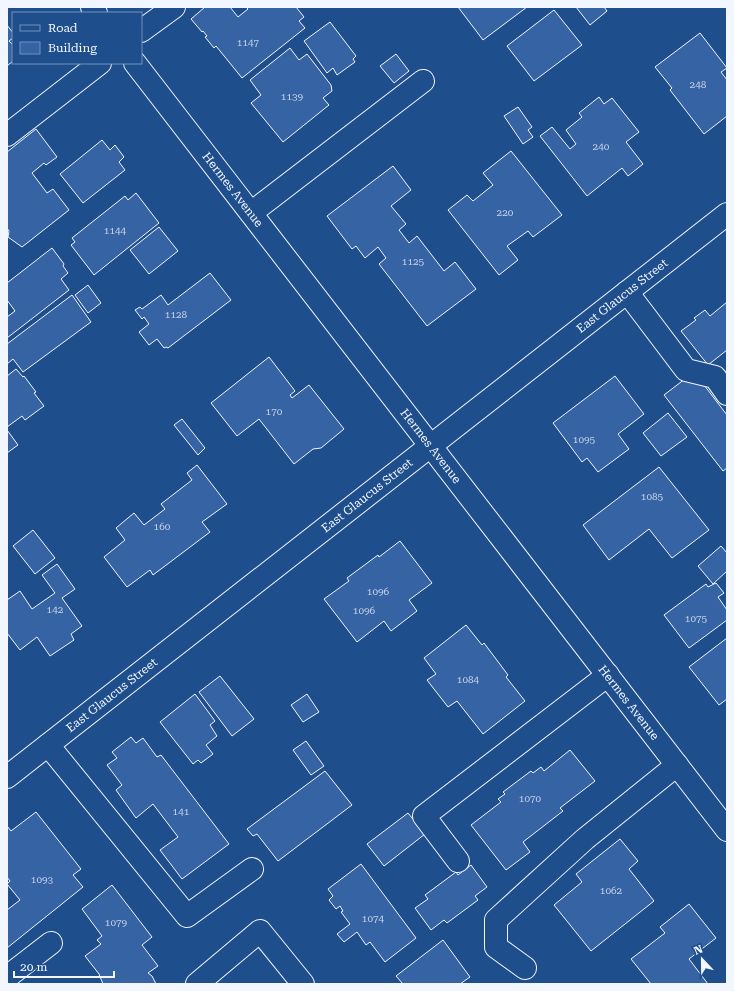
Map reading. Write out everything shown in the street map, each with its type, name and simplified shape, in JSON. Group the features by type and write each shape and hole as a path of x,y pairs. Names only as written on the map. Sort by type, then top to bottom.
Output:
{"street":[{"path":"142,30 174,7"},
{"path":"7,135 99,64"},
{"name":"Hermes Avenue","path":"136,64 727,830"},
{"path":"251,213 423,81"},
{"name":"East Glaucus Street","path":"7,777 727,214"},
{"path":"627,292 686,370 714,377 727,394"},
{"path":"458,861 424,816 608,675"},
{"path":"48,745 187,916 252,869"},
{"path":"525,968 496,947 496,920 585,839 677,765"},
{"path":"197,984 260,931 303,984"},
{"path":"7,977 51,943"}],"building":[{"path":"205,7 230,7 238,17 248,9 246,7 296,7 304,17 299,21 305,28 242,78 216,46 214,48 205,37 207,36 191,19"},
{"path":"458,7 527,7 483,40"},
{"path":"576,7 604,7 607,11 590,25"},
{"path":"554,10 582,45 534,81 507,46"},
{"path":"330,22 356,56 353,59 355,62 337,75 333,68 327,73 304,41"},
{"path":"7,25 12,32 12,39 9,41 12,44 12,62 7,66"},
{"path":"700,33 727,68 721,72 727,80 727,116 704,134 670,90 672,88 655,67"},
{"path":"290,48 299,60 307,54 331,85 332,91 323,98 329,105 283,142 251,103 261,95 250,80"},
{"path":"396,54 409,71 394,83 380,66"},
{"path":"599,97 604,104 612,98 639,132 626,142 643,164 628,176 622,168 587,196 540,136 552,127 570,149 576,144 566,130 582,117 579,113"},
{"path":"518,107 532,127 528,130 533,137 523,144 504,116"},
{"path":"36,129 57,157 46,165 44,163 32,173 47,193 53,189 69,210 22,247 8,237 7,152"},
{"path":"102,140 110,150 115,145 124,157 119,162 125,170 83,203 60,174"},
{"path":"511,151 562,215 533,237 528,231 507,246 518,260 499,275 448,210 467,195 473,201 493,185 483,173"},
{"path":"393,166 411,190 391,206 406,224 399,230 409,243 417,236 444,271 455,262 476,289 427,326 379,264 386,258 378,247 365,258 356,246 352,249 327,216"},
{"path":"136,193 159,223 94,275 71,245 75,242 72,238 125,196 128,200"},
{"path":"159,227 178,251 149,274 130,250"},
{"path":"52,248 64,264 63,266 68,273 61,279 69,290 7,338 7,317 15,311 7,300 7,283"},
{"path":"210,273 231,300 168,348 164,348 157,339 149,345 139,332 149,324 144,317 142,319 135,310 140,307 142,309 161,295 168,305"},
{"path":"88,285 101,303 88,313 75,295"},
{"path":"72,295 91,322 23,372 13,359 7,364 7,344"},
{"path":"727,302 727,350 708,365 681,331 696,320 694,318 705,310 710,316"},
{"path":"269,357 295,391 290,395 292,398 309,385 344,429 321,448 313,449 294,464 259,419 237,436 211,403"},
{"path":"16,369 23,377 24,376 44,406 25,420 22,416 7,427 7,376"},
{"path":"694,372 727,415 727,468 723,471 664,395"},
{"path":"615,376 644,414 618,434 629,449 598,472 587,458 582,462 553,423"},
{"path":"668,413 687,437 661,456 643,433"},
{"path":"182,419 205,448 198,455 174,425"},
{"path":"7,430 18,445 7,453"},
{"path":"197,465 227,504 202,522 210,532 153,575 150,570 127,587 104,557 125,540 116,528 134,513 144,525 165,509 161,504 192,480 187,473"},
{"path":"659,467 709,530 672,558 649,529 609,560 583,525"},
{"path":"33,530 55,558 35,574 13,546"},
{"path":"400,541 432,583 409,600 417,611 391,631 384,621 357,642 324,599 349,581 347,578"},
{"path":"721,546 727,553 727,571 713,584 698,566"},
{"path":"57,564 75,589 62,598 82,626 71,634 74,640 50,656 37,637 20,650 7,633 7,600 20,591 32,609 55,593 42,575"},
{"path":"716,583 724,593 718,597 727,610 727,620 689,648 664,615 706,584 708,587"},
{"path":"466,625 482,645 484,643 508,675 506,677 525,701 483,734 457,701 448,707 427,680 436,674 424,658"},
{"path":"727,638 727,699 719,705 689,667"},
{"path":"220,676 254,719 232,736 199,692"},
{"path":"195,694 215,721 210,725 217,736 206,745 213,754 201,763 198,760 193,764 160,722"},
{"path":"307,694 319,712 303,722 291,705"},
{"path":"131,737 136,743 143,738 157,757 161,755 229,844 182,879 160,850 178,837 153,804 136,818 116,790 122,785 107,765 117,758 112,752"},
{"path":"306,741 324,766 311,775 293,750"},
{"path":"570,750 595,781 560,808 563,811 523,842 530,852 506,870 471,825 501,802 498,799 505,794 503,792 531,771 533,773 541,767 544,771"},
{"path":"325,771 352,805 278,861 257,834 253,836 247,829"},
{"path":"36,812 81,869 73,875 83,887 7,948 7,910 20,900 7,884 10,881 7,877 7,826 11,831"},
{"path":"408,813 425,834 384,866 367,844"},
{"path":"620,839 638,861 629,869 654,901 591,951 554,905 582,882 576,874"},
{"path":"361,864 416,938 385,962 370,942 366,945 357,932 344,942 337,934 350,924 341,912 343,911 340,906 336,909 329,900 333,896 328,889"},
{"path":"471,865 487,887 475,896 478,900 447,923 444,920 431,930 415,908 428,899 425,895 456,872 458,875"},
{"path":"112,885 152,937 142,945 158,966 148,973 152,976 156,984 103,984 99,974 85,956 101,944 97,940 102,936 82,909"},
{"path":"689,904 716,938 689,959 708,984 651,984 631,959 665,933 660,927"},
{"path":"443,940 470,977 460,984 403,984 396,976"}]}
